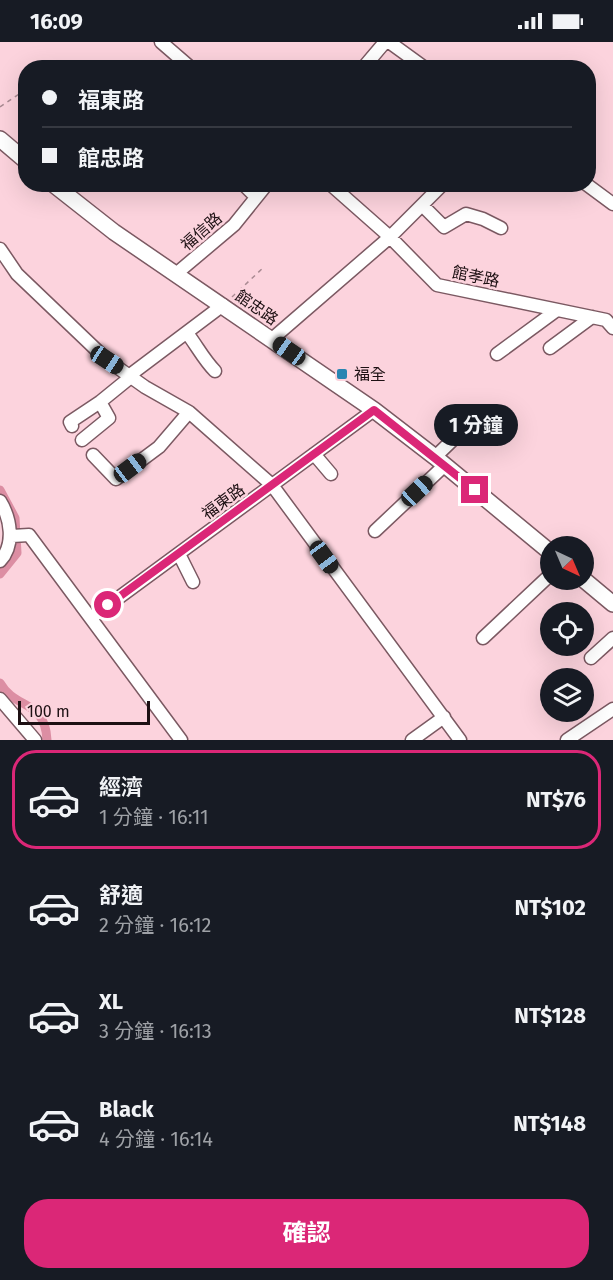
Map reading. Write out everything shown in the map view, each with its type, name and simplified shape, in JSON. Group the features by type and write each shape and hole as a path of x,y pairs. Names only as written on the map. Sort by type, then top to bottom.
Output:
{"main road":[{"path":"0,139 18,154"},
{"name":"館忠路","path":"63,192 114,232 374,410 540,544"},
{"path":"594,588 613,604"}],"street":[{"path":"161,42 182,60"},
{"path":"370,60 385,42"},
{"path":"389,42 414,60"},
{"path":"596,191 613,204"},
{"path":"251,192 256,197"},
{"name":"福信路","path":"177,273 234,225 260,192"},
{"name":"館孝路","path":"339,192 390,237 436,285 606,320 613,328"},
{"path":"272,339 390,237 435,192"},
{"path":"422,205 444,227 466,214 501,228"},
{"path":"0,249 17,274 107,360 145,387 189,412 272,485 460,740"},
{"path":"72,426 70,422 100,402 131,375 223,305"},
{"path":"496,354 557,310"},
{"path":"550,348 592,317"},
{"path":"187,333 199,348 205,361 215,371"},
{"path":"82,440 109,418 100,402"},
{"name":"福東路","path":"91,618 374,410"},
{"path":"93,455 116,479 159,447 189,412"},
{"path":"375,531 440,461 464,429"},
{"path":"314,454 332,474"},
{"path":"0,501 12,536 0,561"},
{"path":"12,536 28,535 181,740"},
{"path":"179,554 193,582"},
{"path":"483,638 540,584"},
{"path":"591,658 613,638"},
{"path":"0,699 35,740"},
{"path":"567,740 613,709"},
{"path":"412,740 444,717"}],"path":[{"path":"0,107 18,95"},
{"path":"223,305 264,267"}],"waterway":[{"path":"0,490 15,518 17,553 0,574"},
{"path":"0,683 13,698 28,706 41,718 47,740"}],"place":[{"name":"福全","path":"342,374"}],"route":[{"path":"108,605 374,410 475,490"}]}
